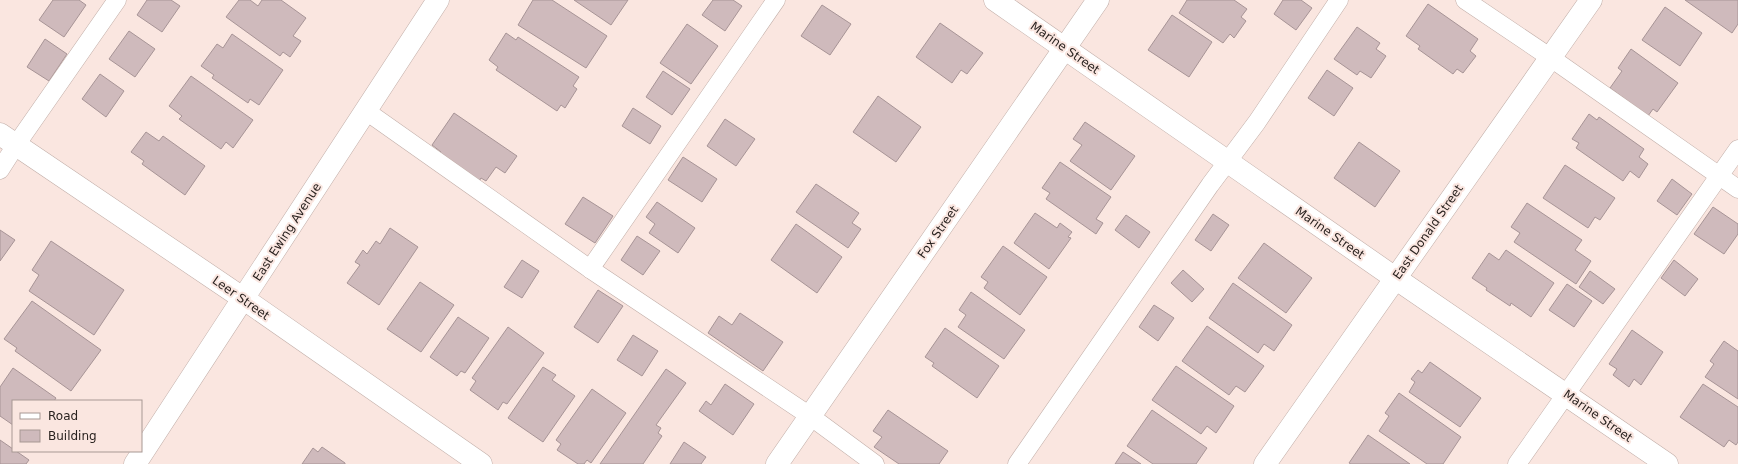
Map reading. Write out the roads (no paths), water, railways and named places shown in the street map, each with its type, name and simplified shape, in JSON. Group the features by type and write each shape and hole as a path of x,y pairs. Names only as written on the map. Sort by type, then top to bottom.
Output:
{"street":[{"name":"East Ewing Avenue","path":"135,464 438,0"},
{"name":"Marine Street","path":"996,0 1395,278 1667,464"},
{"name":"Fox Street","path":"777,464 1098,0"},
{"name":"East Donald Street","path":"1265,464 1591,0"},
{"name":"Leer Street","path":"8,139 244,299 481,464"}],"lane":[{"path":"0,170 8,139 117,0"},
{"path":"590,269 776,0"},
{"path":"1017,464 1227,161 1257,122 1339,0"},
{"path":"1465,0 1551,58 1738,189"},
{"path":"366,111 590,269 810,416 875,464"},
{"path":"1517,464 1738,149"}]}
